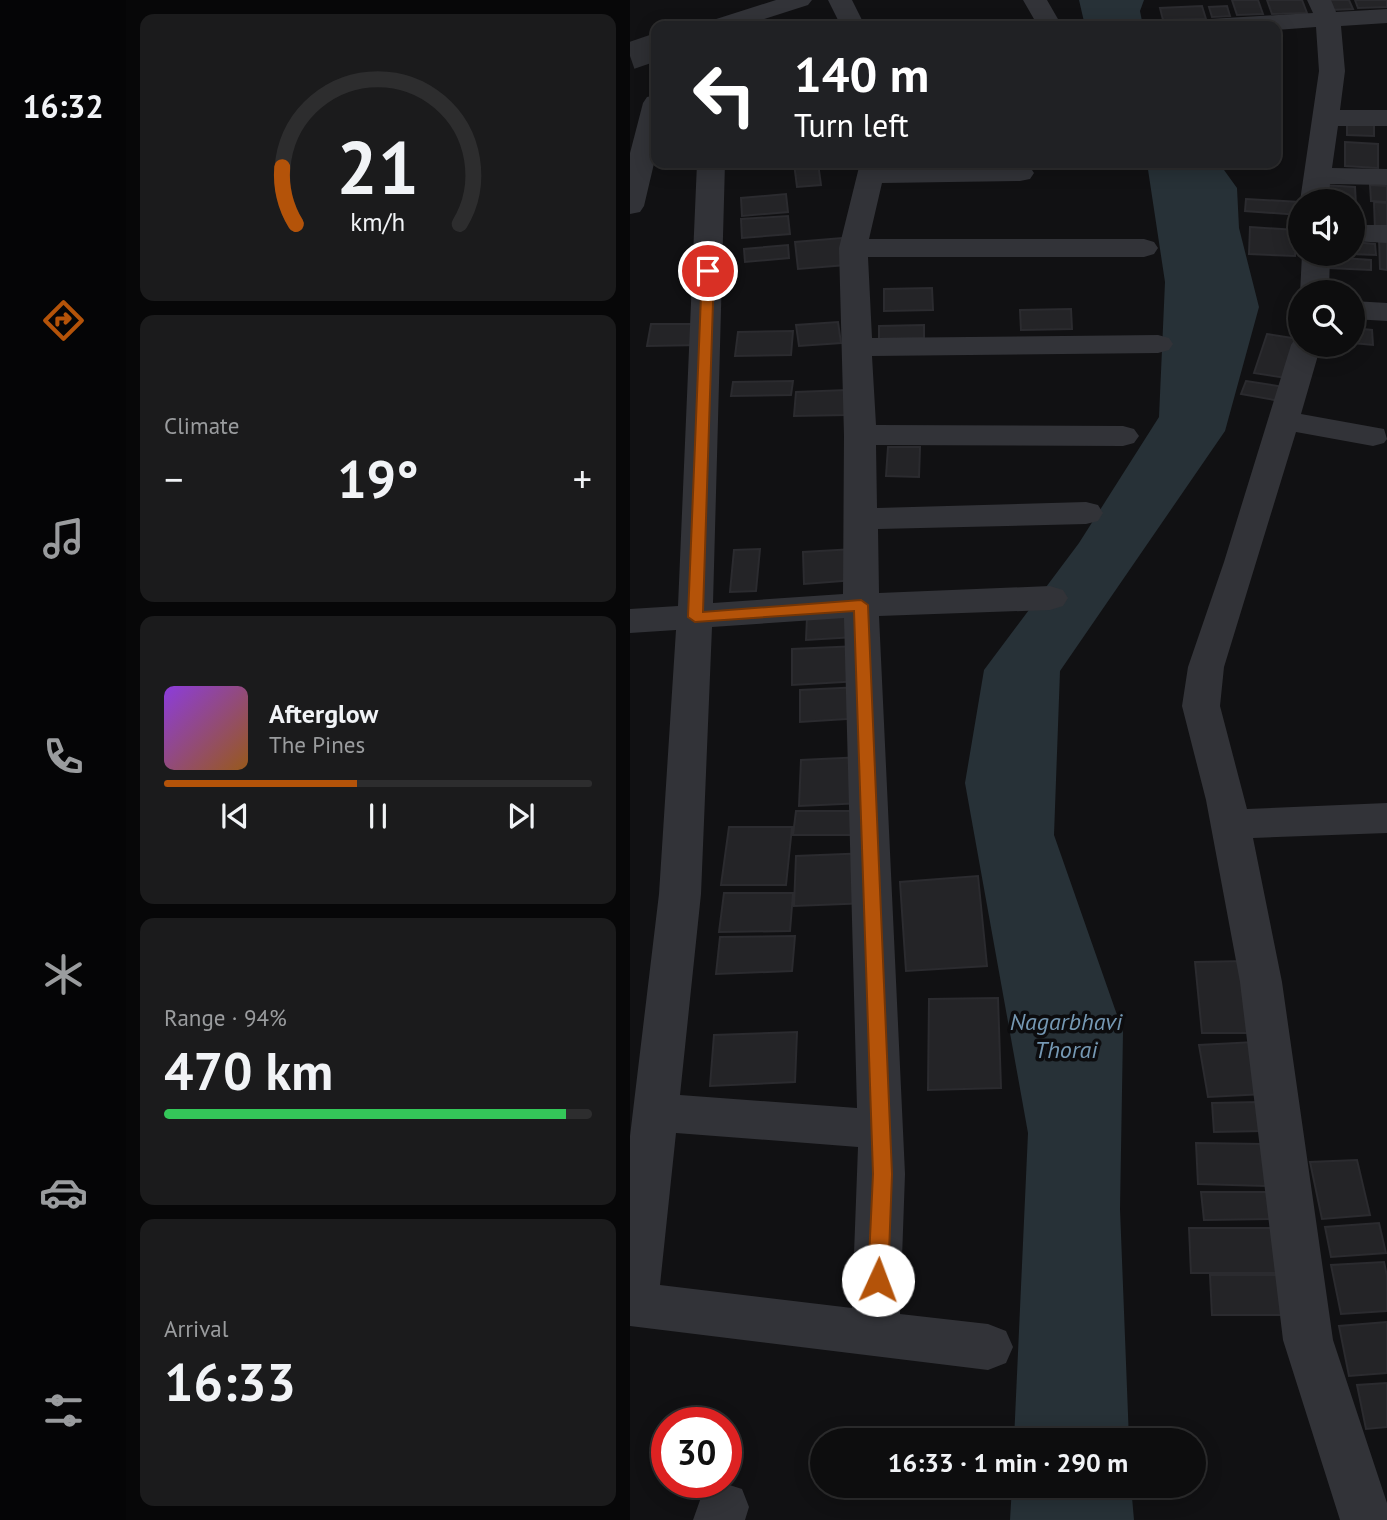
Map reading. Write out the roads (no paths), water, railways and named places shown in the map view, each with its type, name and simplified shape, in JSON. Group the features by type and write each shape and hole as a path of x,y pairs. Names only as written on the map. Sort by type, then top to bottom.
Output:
{"street":[{"path":"735,21 800,0"},
{"path":"840,0 850,21"},
{"path":"1035,0 1047,21"},
{"path":"1245,21 1324,10 1387,16"},
{"path":"1324,10 1332,71 1315,189 1387,177"},
{"path":"1326,118 1387,117"},
{"path":"630,206 651,123"},
{"path":"711,168 695,617 680,894 632,1304 988,1347"},
{"path":"876,1333 882,1174 861,605 860,435 853,248 872,169 1020,173"},
{"path":"1365,233 1387,234"},
{"path":"853,248 1144,248"},
{"path":"1365,311 1387,312"},
{"path":"856,347 1158,344"},
{"path":"1302,357 1241,562 1206,667 1201,706 1231,824 1261,982 1308,1340 1366,1520"},
{"path":"1283,420 1373,436"},
{"path":"860,435 1123,436"},
{"path":"859,519 1086,513"},
{"path":"630,621 861,605 1050,598"},
{"path":"1231,824 1387,818"},
{"path":"655,1112 881,1129"}],"water":[{"path":"1079,0 1144,0 1140,11 1142,21 1084,21"},
{"name":"Nagarbhavi Thorai","path":"1148,168 1223,168 1237,188 1239,228 1259,307 1225,431 1060,671 1054,835 1123,1032 1120,1209 1129,1428 1015,1428 1028,1133 965,783 984,670 1079,543 1159,417 1165,282"},
{"path":"1011,1498 1132,1498 1134,1520 1010,1520"}],"tunnel":[{"path":"630,56 651,49"}]}
